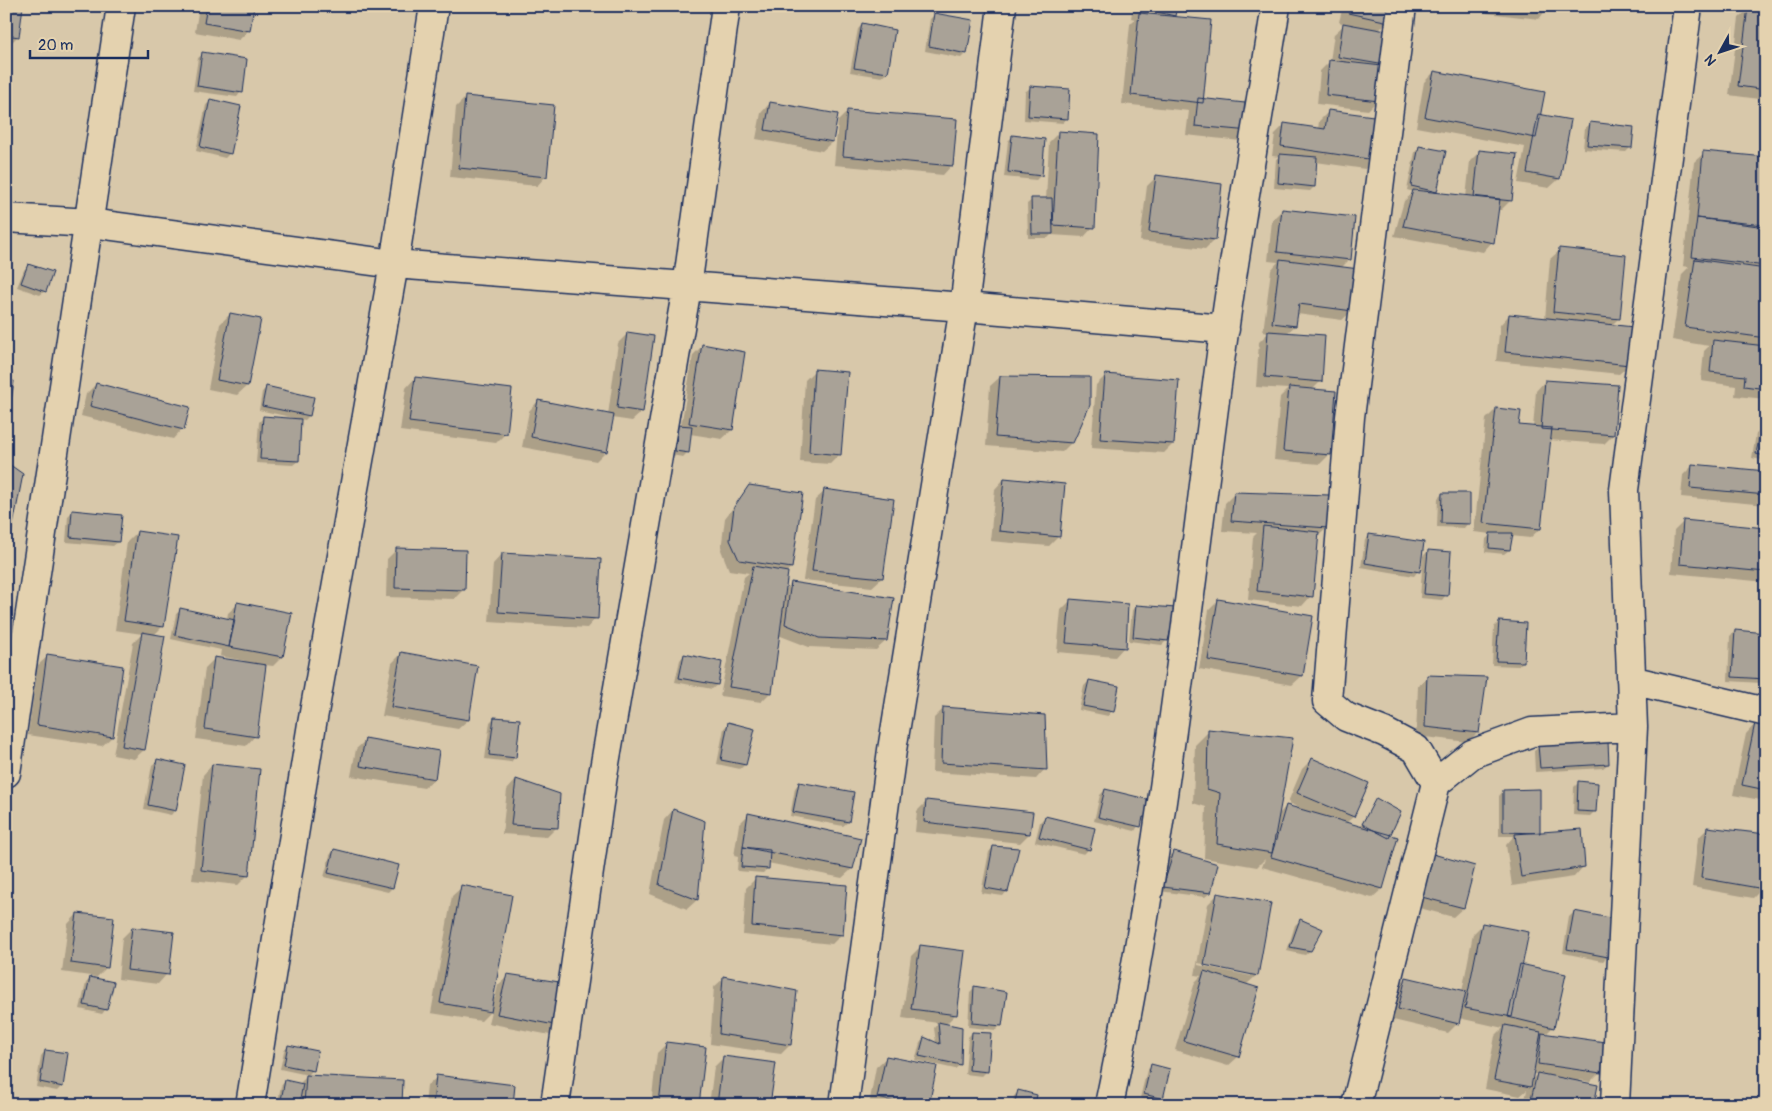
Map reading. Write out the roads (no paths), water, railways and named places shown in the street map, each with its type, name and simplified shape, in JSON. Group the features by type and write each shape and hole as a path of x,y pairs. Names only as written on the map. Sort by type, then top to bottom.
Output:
{"street":[{"path":"6,773 90,223 121,6"},
{"path":"250,1105 312,724 394,264 434,6"},
{"path":"555,1105 603,775 687,287 726,6"},
{"path":"844,1105 892,750 964,307 1002,6"},
{"path":"1109,1105 1132,992 1177,705 1225,329 1276,6"},
{"path":"1402,6 1350,417 1327,701 1346,717 1384,732 1416,749 1436,784"},
{"path":"1615,1105 1633,726 1624,490 1688,6"},
{"path":"6,218 90,223 394,264 964,307 1225,329"},
{"path":"1631,680 1766,712"},
{"path":"1356,1105 1436,784 1472,754 1532,732 1633,726"}]}
